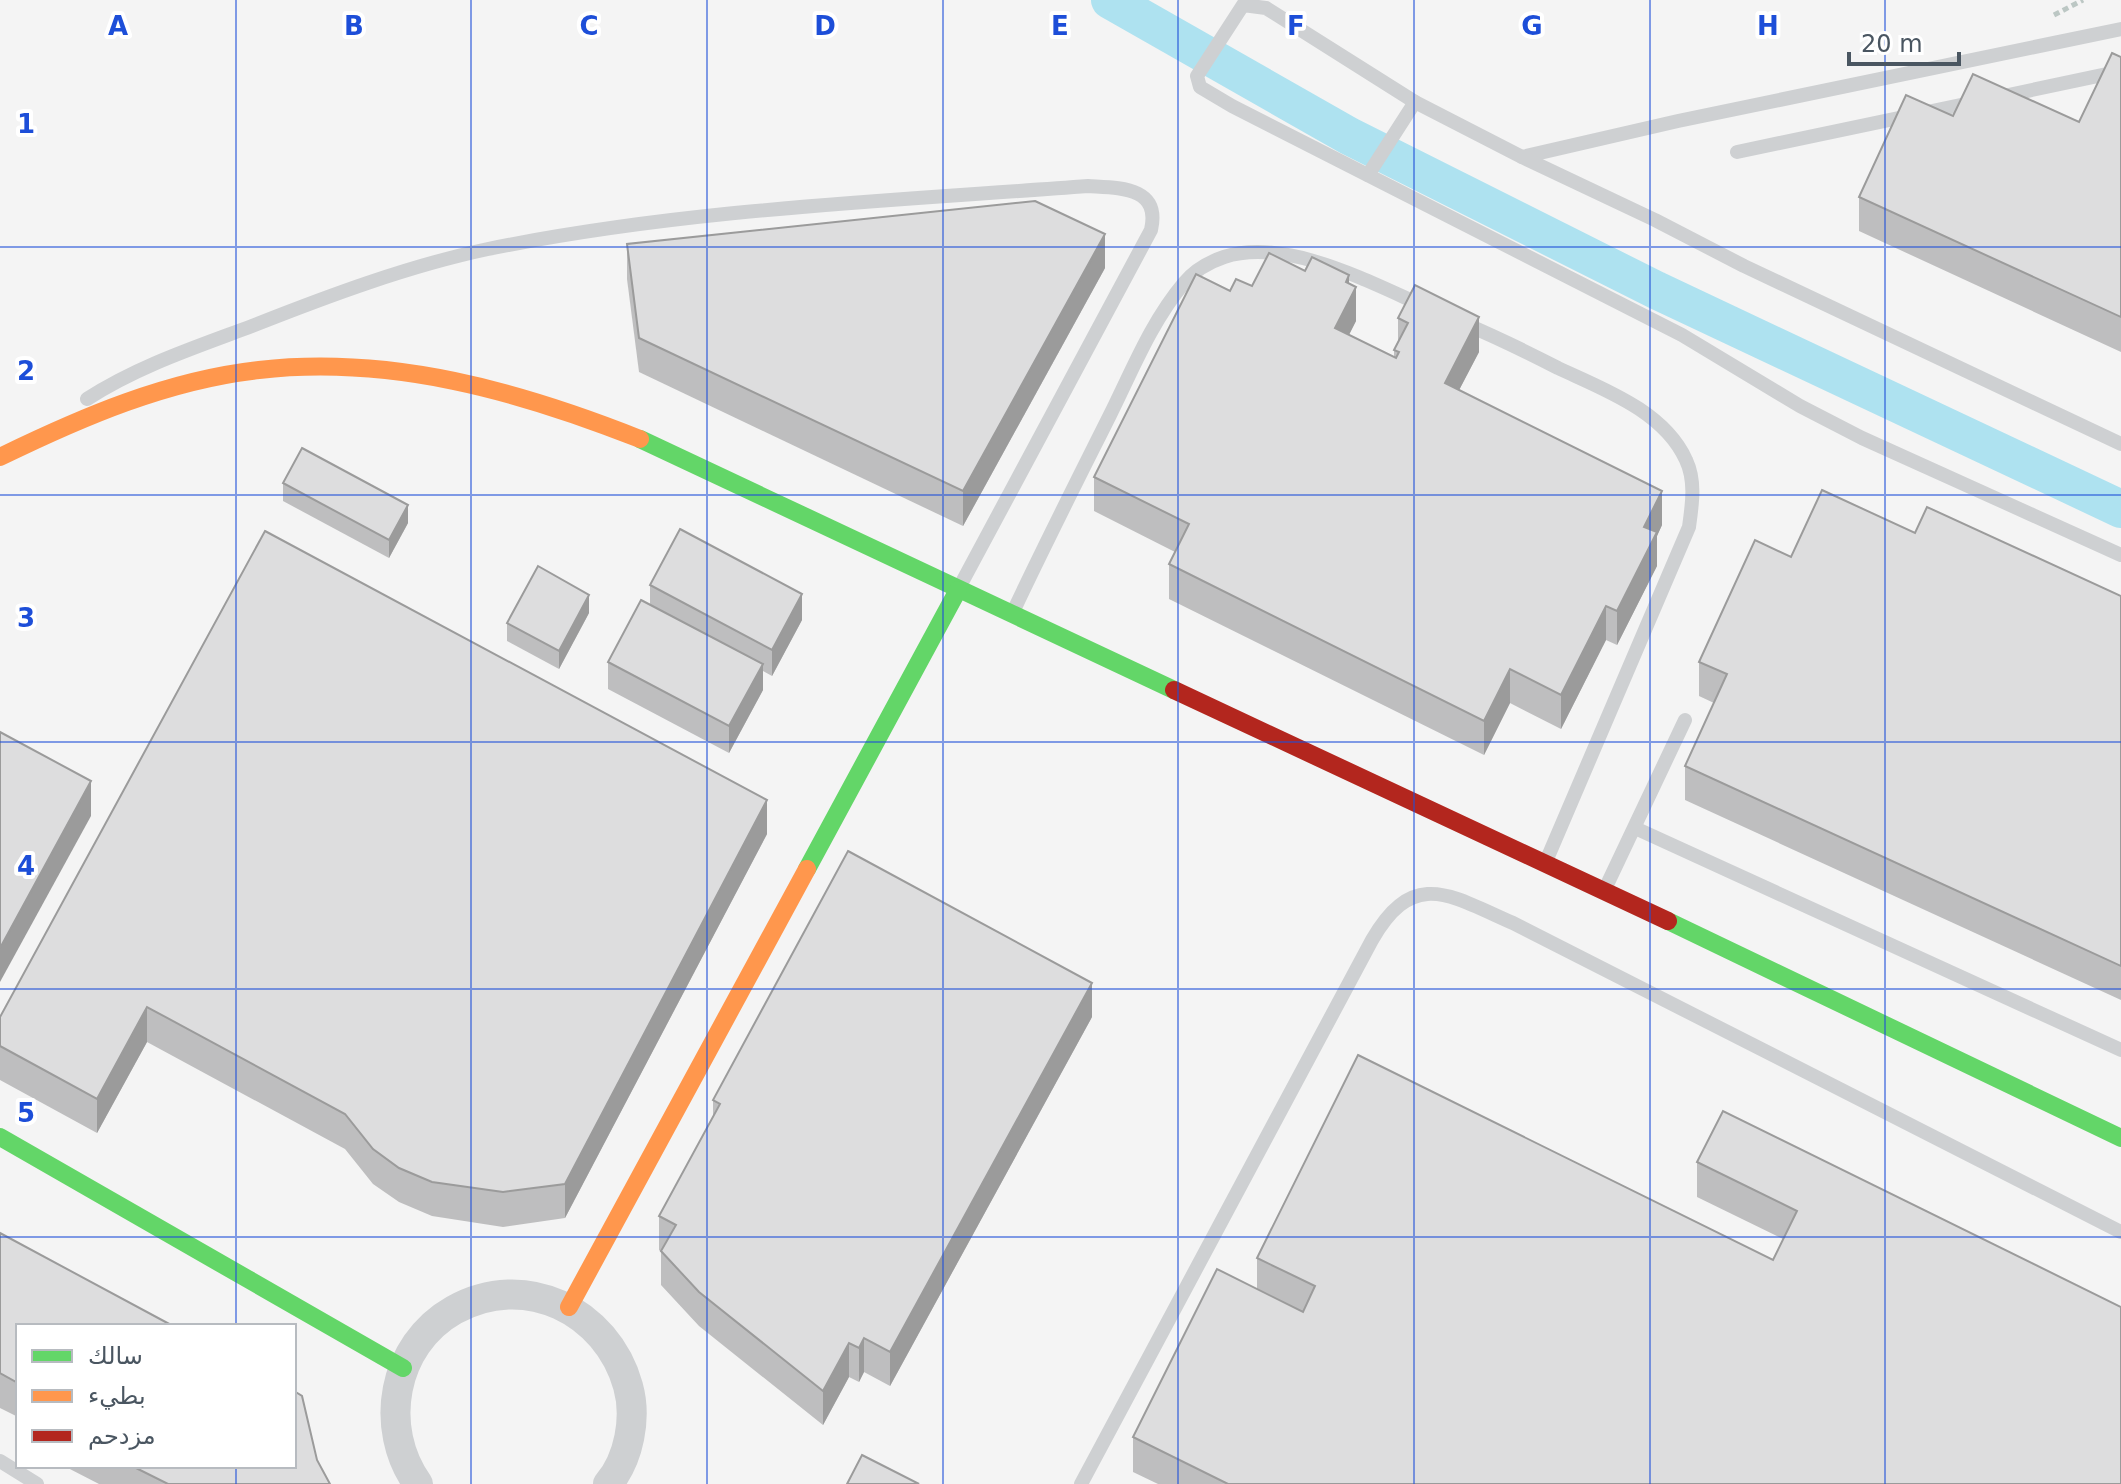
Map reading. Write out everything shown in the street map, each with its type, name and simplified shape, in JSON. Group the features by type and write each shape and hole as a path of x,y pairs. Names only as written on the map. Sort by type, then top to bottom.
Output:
{"street":[{"path":"0,457 45,434 141,396 258,370 312,366 377,369 446,379 521,397 644,441 1011,616 1545,863 2121,1138"},
{"path":"569,1307 958,590"},
{"path":"0,1137 403,1368"},
{"path":"418,1484 407,1469 395,1436 394,1401 403,1368 423,1334 454,1310 491,1296 531,1296 569,1307 600,1331 622,1363 632,1400 630,1439 618,1481"}],"lane":[{"path":"2121,444 1522,157 1415,102 1259,6 1243,5 1197,76 1200,87 1232,106 1682,335 1800,406 1862,438 2121,555"},
{"path":"1522,157 1678,121 2121,29"},
{"path":"1737,152 2121,71"},
{"path":"1368,175 1415,102"},
{"path":"45,434 101,390 163,360 312,303 485,250 546,238 708,216 1088,186 1125,188 1139,193 1149,203 1153,213 1151,230 958,590"},
{"path":"1011,616 1151,332 1184,283 1201,267 1225,257 1251,253 1286,254 1311,260 1440,313"},
{"path":"1454,319 1628,402 1665,430 1686,458 1692,478 1693,503 1689,527 1545,863"},
{"path":"1603,893 1685,720"},
{"path":"1635,828 2121,1050"},
{"path":"1081,1484 1372,940 1397,906 1420,894 1438,893 1513,923 2121,1232"},
{"path":"0,1461 37,1484"}],"building":[{"path":"2112,53 2121,57 2121,317 1859,197 1906,95 1953,116 1973,74 2079,122"},
{"path":"1035,201 1105,234 963,491 639,338 627,244"},
{"path":"1269,253 1305,271 1312,257 1349,275 1346,282 1356,287 1335,328 1396,358 1399,352 1394,350 1408,323 1398,318 1415,285 1479,317 1445,383 1662,491 1644,527 1657,532 1617,611 1606,606 1561,695 1510,669 1484,721 1169,564 1189,524 1094,477 1196,274 1230,291 1236,279 1252,286"},
{"path":"302,448 408,505 389,540 283,483"},
{"path":"1822,490 1915,533 1927,507 2121,596 2121,966 1685,766 1727,674 1699,662 1755,540 1791,557"},
{"path":"680,529 802,594 772,650 650,585"},
{"path":"265,531 767,800 565,1184 503,1192 432,1182 399,1168 373,1149 345,1114 147,1007 97,1099 0,1046 0,1017"},
{"path":"538,566 589,595 559,651 507,623"},
{"path":"641,600 763,664 729,726 608,662"},
{"path":"0,732 91,781 0,948"},
{"path":"848,851 1092,983 890,1352 864,1338 859,1348 849,1343 823,1391 699,1292 661,1251 676,1225 659,1216 720,1104 713,1100"},
{"path":"1358,1055 1773,1260 1797,1211 1697,1162 1723,1111 2121,1307 2121,1484 1228,1484 1133,1437 1217,1269 1303,1312 1315,1286 1257,1258"},
{"path":"0,1233 169,1324 16,1324 16,1382 0,1373"},
{"path":"296,1392 302,1396 317,1460 330,1484 168,1484 136,1468 296,1468"},
{"path":"862,1455 919,1484 847,1484"}],"waterway":[{"path":"1110,0 1349,136 1656,290 2121,509"}],"traffic: fast":[{"path":"640,439 1174,690"},
{"path":"807,869 958,590"},
{"path":"1668,921 2121,1138"},
{"path":"0,1137 403,1368"}],"traffic: slow":[{"path":"0,457 62,428 159,391 225,375 308,367 357,368 454,381 548,406 640,439"},
{"path":"569,1307 807,869"}],"traffic: jam":[{"path":"1174,690 1668,921"}]}
